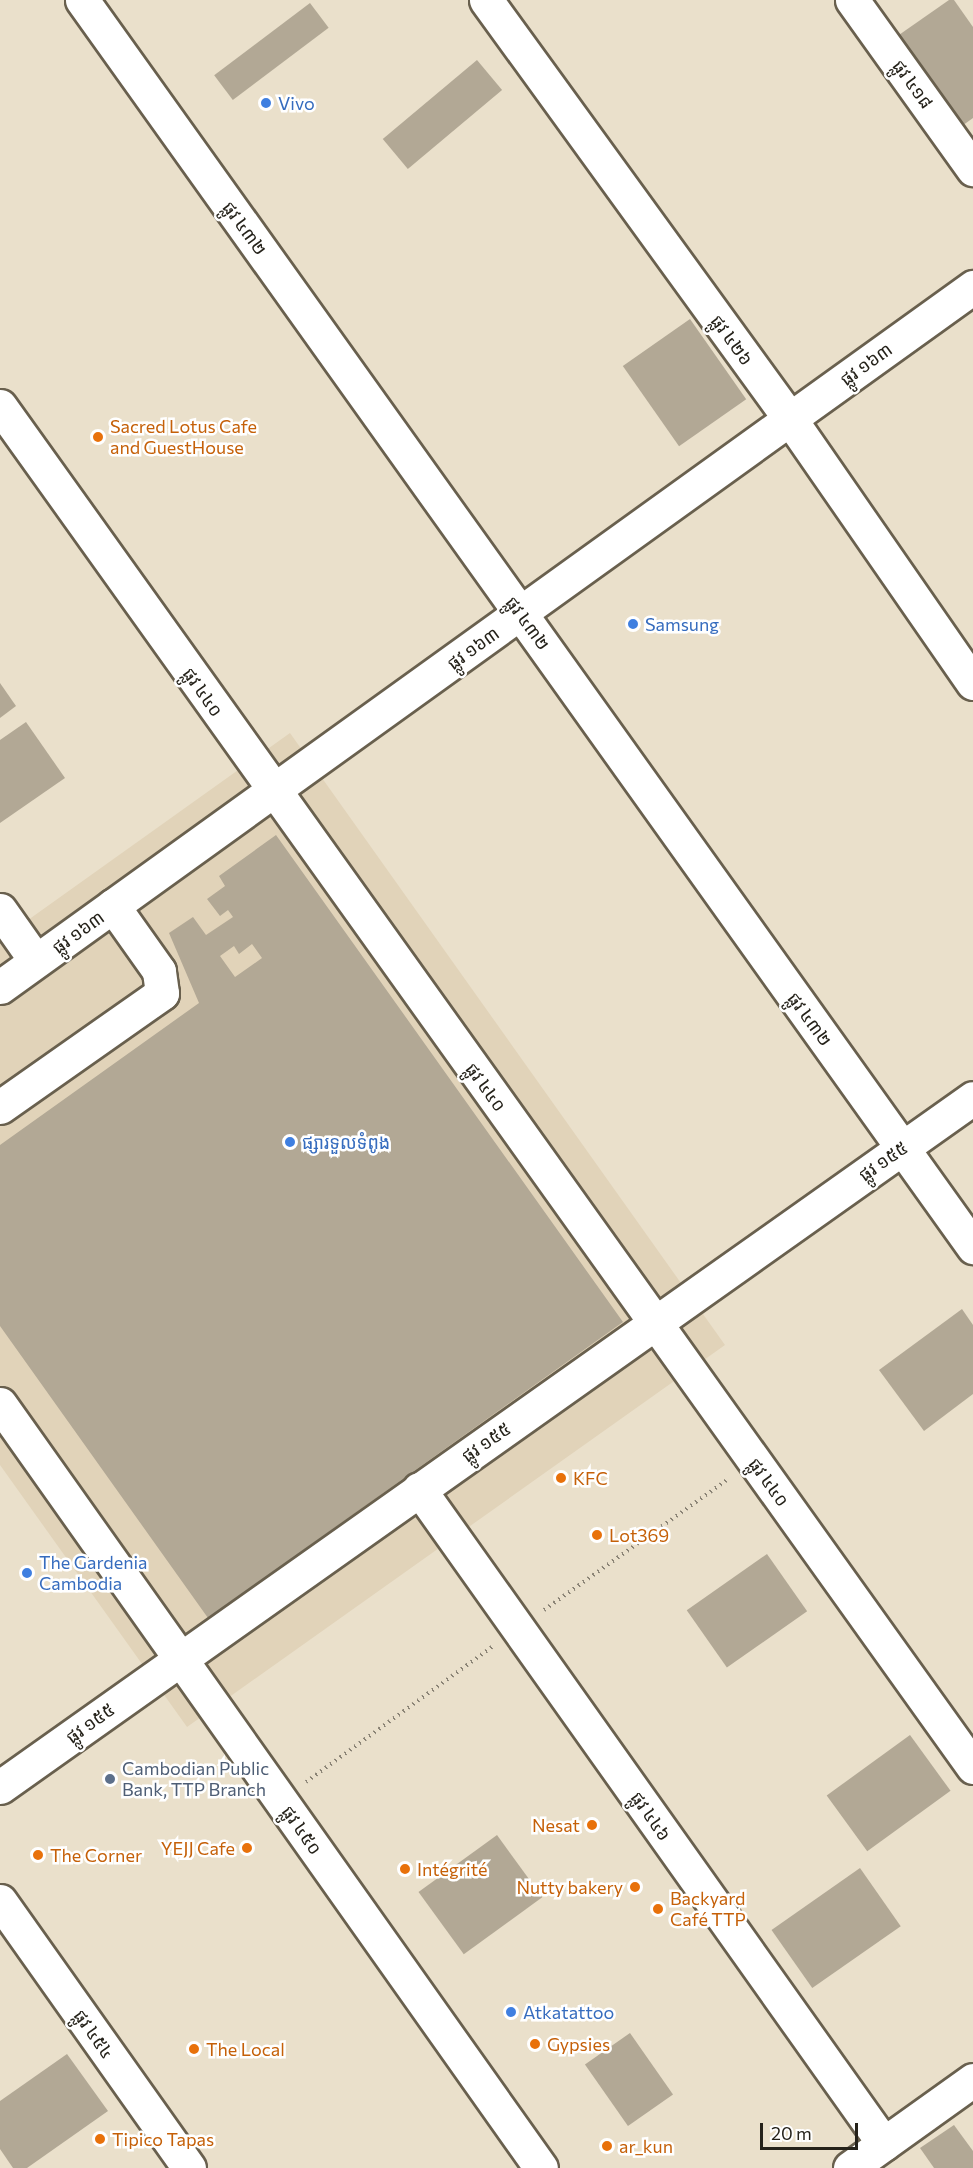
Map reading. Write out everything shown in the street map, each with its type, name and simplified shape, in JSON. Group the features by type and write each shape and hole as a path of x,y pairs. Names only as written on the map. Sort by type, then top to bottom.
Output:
{"street":[{"name":"ផ្លូវ ៤៣២","path":"82,0 973,1247"},
{"name":"ផ្លូវ ៤២៦","path":"486,0 790,419 973,683"},
{"name":"ផ្លូវ ៤១៨","path":"852,0 973,169"},
{"name":"ផ្លូវ ១៦៣","path":"0,987 973,287"},
{"name":"ផ្លូវ ៤៤០","path":"0,406 273,792 973,1767"},
{"path":"0,1107 162,993 159,971 112,906"},
{"path":"0,910 36,961"},
{"name":"ផ្លូវ ១៥៥","path":"0,1787 973,1098"},
{"name":"ផ្លូវ ៤៥០","path":"0,1404 541,2168"},
{"name":"ផ្លូវ ៤៤៦","path":"419,1489 884,2144"},
{"name":"ផ្លូវ ៤៥៤","path":"0,1901 189,2168"},
{"path":"850,2168 973,2080"}],"shaded area":[{"name":"ផ្សារទួលទំពូង","path":"290,733 725,1345 187,1727 0,1465 0,940"}],"building":[{"path":"949,0 954,0 973,27 973,118 959,128 896,37"},
{"path":"310,3 329,28 233,100 214,75"},
{"path":"477,60 502,90 408,169 383,139"},
{"path":"690,319 746,399 679,446 623,366"},
{"path":"0,683 16,706 0,718"},
{"path":"26,722 65,778 0,823 0,740"},
{"name":"ផ្សារទួលទំពូង","path":"276,835 623,1322 208,1618 0,1326 0,1145 199,1003 169,933 193,917 206,935 233,917 228,910 220,916 207,899 225,886 219,876","holes":["252,944 262,958 235,977 220,956 234,946 239,954"]},
{"path":"962,1309 973,1325 973,1394 924,1431 879,1370"},
{"path":"767,1554 807,1611 727,1668 687,1610"},
{"path":"910,1735 951,1791 867,1851 827,1796"},
{"path":"497,1835 542,1897 464,1954 419,1892"},
{"path":"860,1868 901,1926 812,1988 772,1930"},
{"path":"630,2033 673,2094 628,2126 585,2065"},
{"path":"67,2054 108,2111 27,2168 13,2168 0,2149 0,2101"},
{"path":"954,2125 973,2151 973,2168 934,2168 920,2148"}],"place":[{"name":"Vivo","path":"266,103"},
{"name":"Sacred Lotus Cafe and GuestHouse","path":"98,437"},
{"name":"Samsung","path":"633,624"},
{"name":"ផ្សារទួលទំពូង","path":"290,1142"},
{"name":"KFC","path":"561,1478"},
{"name":"Lot369","path":"597,1535"},
{"name":"The Gardenia Cambodia","path":"27,1573"},
{"name":"Cambodian Public Bank, TTP Branch","path":"110,1779"},
{"name":"Nesat","path":"592,1825"},
{"name":"YEJJ Cafe","path":"247,1848"},
{"name":"The Corner","path":"38,1855"},
{"name":"Intégrité","path":"405,1869"},
{"name":"Nutty bakery","path":"635,1887"},
{"name":"Backyard Café TTP","path":"658,1909"},
{"name":"Atkatattoo","path":"511,2012"},
{"name":"Gypsies","path":"535,2044"},
{"name":"The Local","path":"194,2049"},
{"name":"Tipico Tapas","path":"100,2139"},
{"name":"ar_kun","path":"607,2146"}]}
